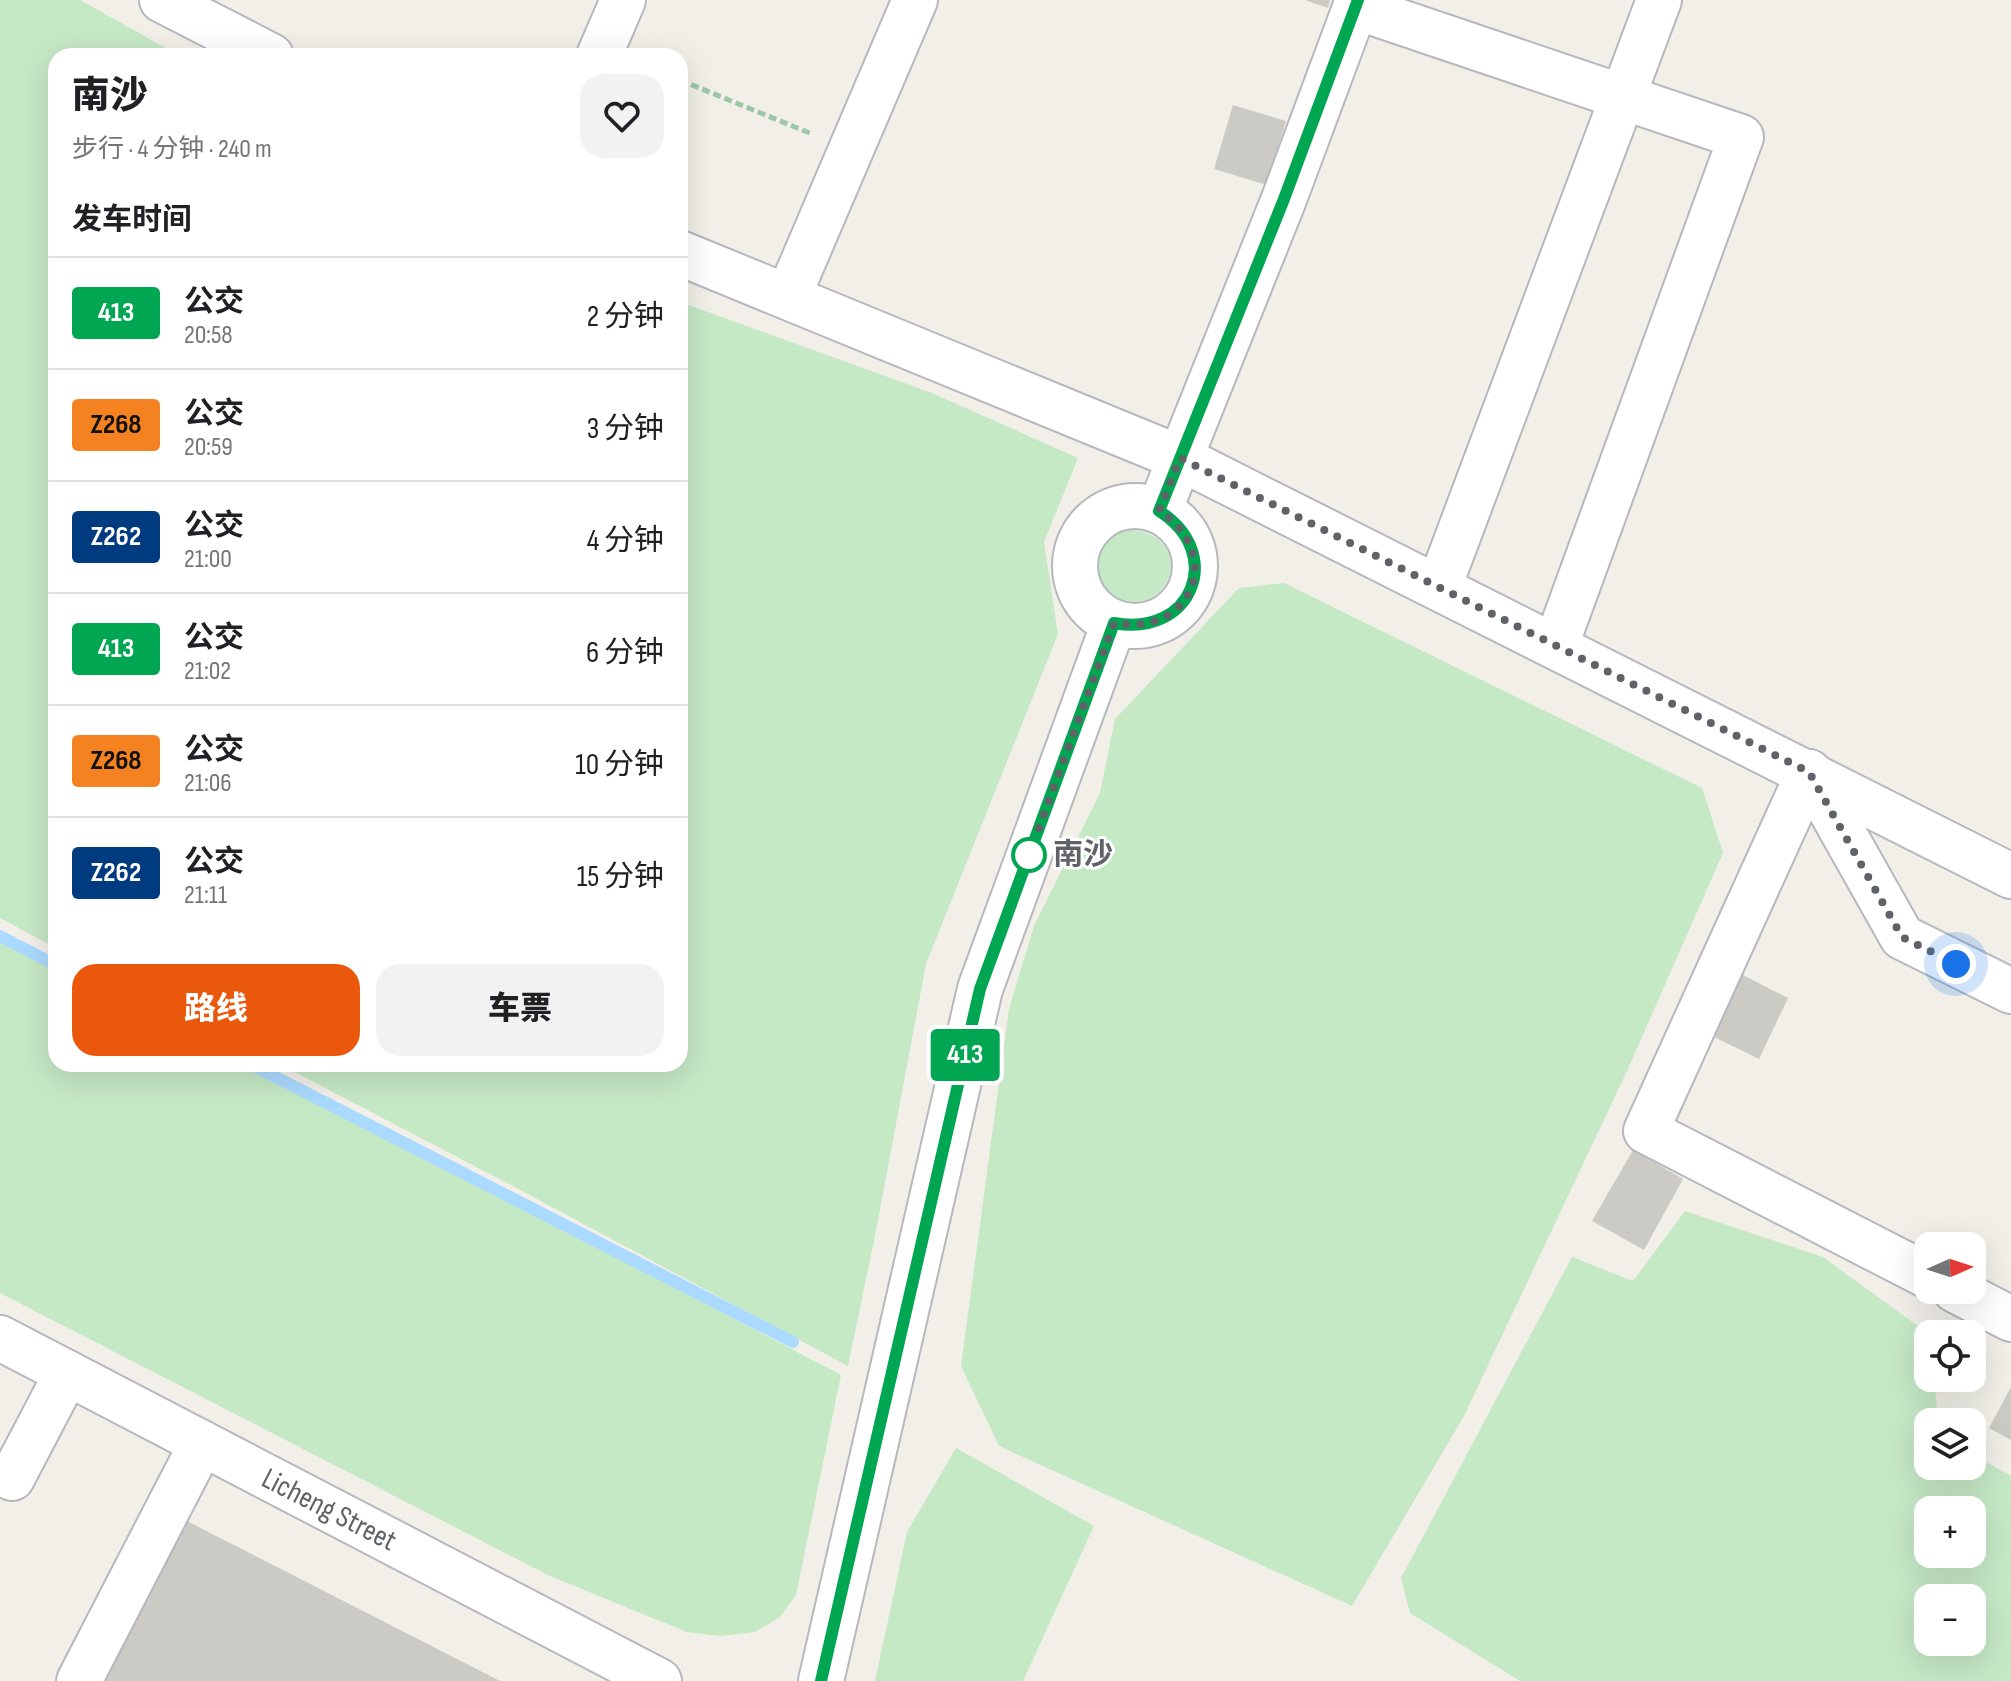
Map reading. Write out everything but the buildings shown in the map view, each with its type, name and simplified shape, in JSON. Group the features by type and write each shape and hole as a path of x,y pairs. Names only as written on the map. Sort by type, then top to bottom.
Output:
{"street":[{"path":"162,0 255,48"},
{"path":"602,48 623,0"},
{"path":"788,297 915,0"},
{"path":"1439,587 1659,0"},
{"path":"1159,511 1284,199 1357,4 1741,137 1556,645"},
{"path":"688,256 1180,458 2011,876"},
{"path":"1140,506 1159,511 1176,521 1188,538 1195,558 1194,579 1186,598 1173,613 1154,624 1134,627 1114,623 1097,613 1085,599 1077,581 1079,543 1089,527 1104,515 1122,508 1140,506"},
{"path":"821,1681 980,989 1114,623"},
{"path":"1809,772 1902,937 2011,991"},
{"path":"1809,772 1646,1131 1914,1269"},
{"path":"1982,1304 2011,1319"},
{"name":"Licheng Street","path":"0,1338 202,1443 608,1669 659,1681"},
{"path":"12,1478 67,1373"},
{"path":"79,1681 202,1443"}],"path":[{"path":"688,83 850,150"}],"green space":[{"path":"0,0 80,0 166,48 48,48 48,944 0,918"},
{"path":"688,305 932,393 1078,458 1044,542 1058,634 926,964 848,1366 294,1072 688,1072"},
{"path":"1125,530 1146,533 1160,541 1169,554 1170,569 1166,584 1154,596 1136,604 1111,605 1099,584 1097,563 1105,544"},
{"path":"1284,583 1702,788 1723,853 1627,1071 1464,1416 1352,1606 999,1446 961,1366 1009,1009 1034,926 1100,793 1115,719 1239,588"},
{"path":"0,934 48,959 48,1072 263,1072 841,1375 796,1595 780,1617 755,1632 721,1636 687,1632 550,1576 0,1293"},
{"path":"1685,1211 1823,1257 1914,1323 1914,1392 1936,1392 1937,1408 1914,1408 1914,1480 1986,1480 1986,1462 2011,1476 2011,1681 1520,1681 1410,1613 1401,1578 1572,1257 1633,1281"},
{"path":"956,1448 1094,1526 1023,1681 875,1681 907,1532"}],"waterway":[{"path":"0,936 48,961"},
{"path":"266,1072 793,1342"}],"bus line":[{"name":"413","path":"821,1681 980,989 1114,623 1134,627 1154,624 1173,613 1186,598 1194,579 1195,558 1188,538 1176,521 1159,511 1284,199 1358,0"}],"place":[{"name":"南沙","path":"1029,855"}],"route":[{"path":"1029,855 1114,623 1134,627 1154,624 1173,613 1186,598 1194,579 1195,558 1188,538 1176,521 1159,511 1180,458 1809,772 1902,937 1956,964"}]}
